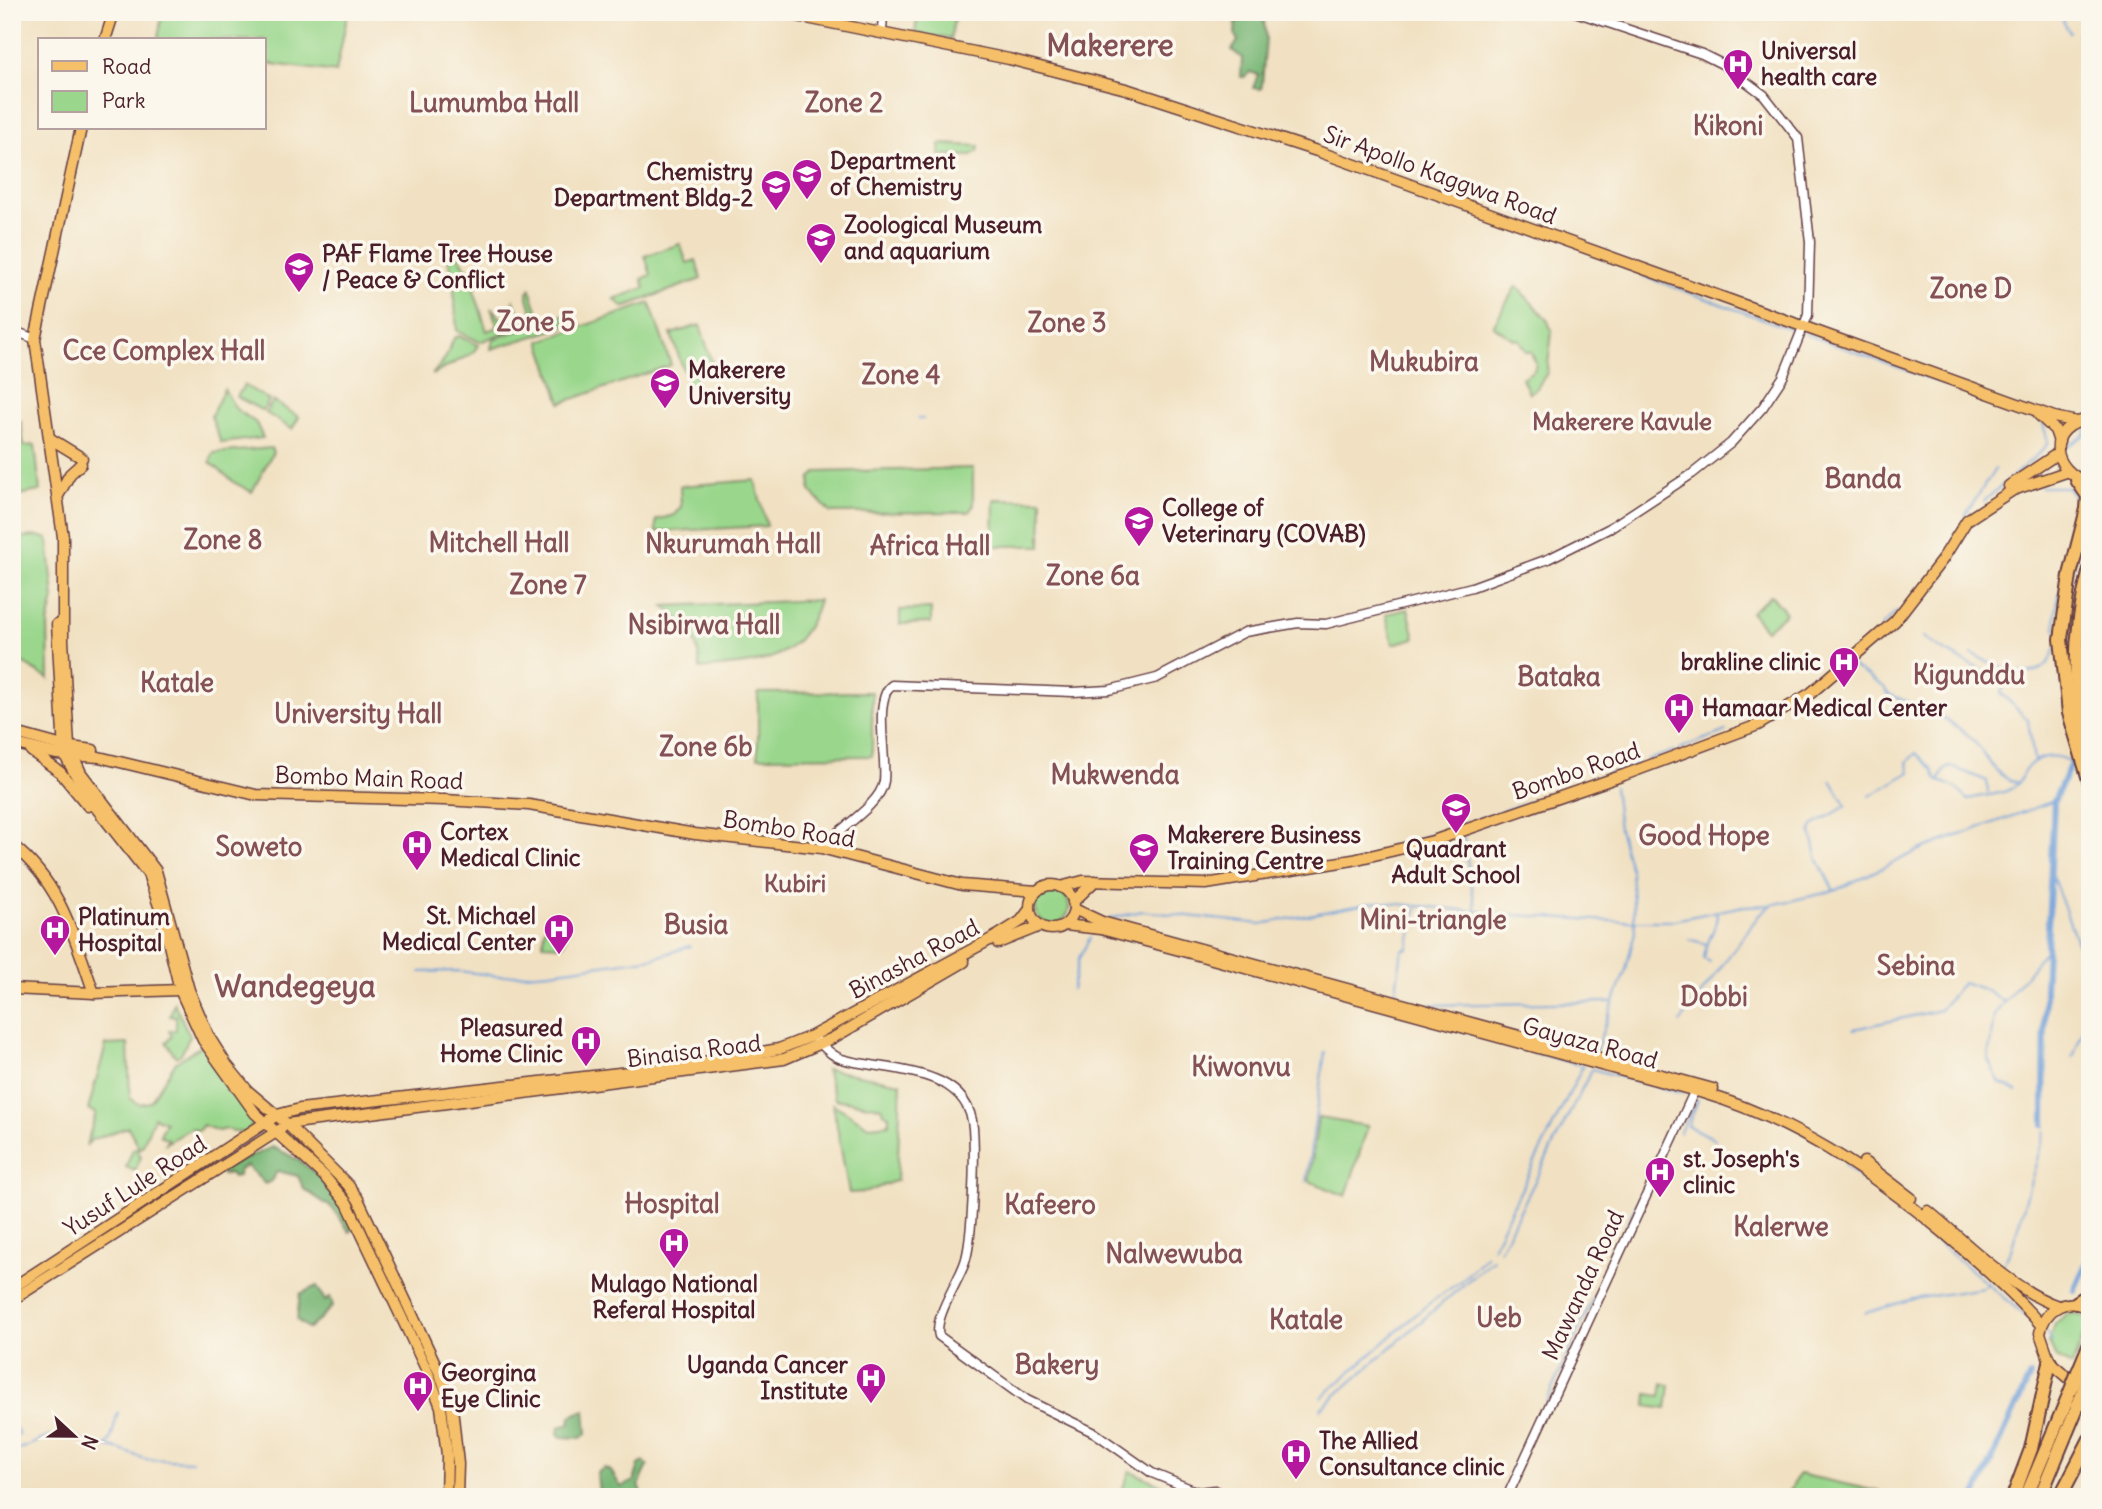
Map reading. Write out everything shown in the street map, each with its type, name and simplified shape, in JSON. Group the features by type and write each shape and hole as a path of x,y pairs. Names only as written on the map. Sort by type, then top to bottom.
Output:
{"highway":[{"path":"2084,481 2088,496 2087,509 2070,575 2061,639 2069,713 2090,783"},
{"path":"2090,569 2079,616 2076,660 2080,725 2090,755"},
{"path":"2090,635 2087,675 2090,703"},
{"path":"2076,1303 2090,1294"},
{"path":"2040,1497 2080,1395 2090,1343"},
{"path":"2013,1497 2031,1449 2050,1362"},
{"path":"2026,1497 2080,1395"},
{"path":"2061,1497 2090,1439"},
{"path":"2061,1497 2090,1454"}],"main road":[{"path":"104,38 112,12"},
{"name":"Sir Apollo Kaggwa Road","path":"777,12 1024,62 1126,89 1317,151 1804,328 2026,407 2077,422"},
{"path":"12,743 52,737 58,727 60,714 56,641 58,538 33,338 75,130"},
{"path":"80,130 33,338 58,497 65,580 63,640 70,751 91,786"},
{"path":"2026,407 2046,421 2059,442"},
{"path":"2084,481 2066,472 2057,454 2059,442 2077,422 2090,419"},
{"path":"51,439 81,461 70,474 58,497"},
{"name":"Bombo Road","path":"1060,887 1096,881 1216,883 1338,863 1416,845 1624,775 1758,725 1811,693 1895,621 1936,569 1968,520 1992,497 2057,454"},
{"name":"Bombo Road","path":"1979,511 2030,482 2066,472"},
{"path":"60,714 70,751 90,800 148,874 167,917 180,990 189,1014 221,1069 265,1123 331,1184 347,1203 452,1407 456,1434 457,1497"},
{"path":"68,725 83,743 98,754"},
{"path":"12,732 29,741 70,751 98,754"},
{"path":"29,741 60,772 102,825 136,857"},
{"path":"98,754 86,768 86,778 156,872 189,990 209,1037 240,1082 287,1124 348,1185 358,1199 433,1370 444,1431 446,1497"},
{"name":"Bombo Main Road","path":"98,754 144,769 256,795 487,802 594,816"},
{"name":"Bombo Road","path":"594,816 695,834 821,848 947,882 1017,892 1037,891"},
{"path":"12,845 50,883 62,905 94,993"},
{"path":"1017,892 1030,906 1040,926 1051,930 1065,925 1074,905 1096,881"},
{"path":"1030,906 1037,891 1045,886 1060,887 1074,905"},
{"name":"Gayaza Road","path":"1074,905 1102,922 1696,1084 1750,1102 1802,1125 1842,1147 1920,1204 2007,1276 2040,1298 2058,1306"},
{"name":"Binasha Road","path":"812,1037 1010,929 1024,919 1030,906"},
{"name":"Gayaza Road","path":"1065,925 1101,929 1695,1090 1784,1122 1857,1164 1963,1249 2041,1325"},
{"name":"Binaisa Road","path":"287,1124 784,1059 822,1044 987,948 1040,926"},
{"path":"12,989 94,993 180,990"},
{"name":"Binaisa Road","path":"277,1115 300,1109 751,1056 812,1037"},
{"name":"Yusuf Lule Road","path":"12,1300 19,1287 177,1189 277,1115"},
{"name":"Yusuf Lule Road","path":"177,1189 276,1133 287,1124"},
{"path":"2080,1395 2050,1362 2042,1344 2041,1325 2048,1314 2058,1306 2076,1303 2090,1310"}],"street":[{"path":"882,32 884,12"},
{"path":"821,848 871,804 883,788 883,697 892,685 1073,692 1109,690 1157,678 1245,632 1298,623 1326,624 1395,608 1472,587 1548,559 1630,516 1692,474 1731,443 1773,393 1804,328 1811,295 1810,242 1798,138 1786,119 1745,78 1724,65 1702,54 1575,12"},
{"path":"12,330 33,338"},
{"path":"812,1037 840,1059 936,1080 950,1087 963,1100 969,1112 973,1133 965,1265 939,1322 939,1336 1027,1400 1095,1433 1152,1473 1198,1492 1218,1494"},
{"name":"Mawanda Road","path":"1507,1497 1695,1090"}],"green space":[{"path":"162,12 348,12 336,72 266,63 266,38 158,38"},
{"path":"918,12 955,12 951,39 915,33"},
{"path":"1258,18 1264,20 1266,38 1261,89 1253,88 1258,75 1251,72 1241,77 1242,58 1232,50 1238,41 1235,35 1236,21"},
{"path":"940,144 979,146 978,151 969,156 940,155"},
{"path":"680,244 687,263 696,260 701,279 623,307 614,299 645,288 642,279 651,275 645,256"},
{"path":"457,253 468,271 478,267 483,282 473,287 487,331 498,327 491,308 507,324 508,331 480,342 457,331 454,290 457,282 447,257"},
{"path":"1516,286 1547,319 1552,332 1547,373 1537,388 1529,393 1522,378 1534,370 1536,364 1531,352 1526,351 1518,339 1515,340 1493,326"},
{"path":"530,289 540,319 514,328 513,299 522,321 534,318 527,294"},
{"path":"650,303 671,365 561,403 540,341"},
{"path":"567,314 564,327 491,349 493,339"},
{"path":"700,325 713,366 694,373 697,384 689,386 671,334"},
{"path":"459,336 478,345 473,353 432,375 446,357 454,338"},
{"path":"244,385 269,400 263,411 237,397"},
{"path":"224,389 236,409 256,423 263,438 221,443 211,416"},
{"path":"273,401 299,417 292,429 266,413"},
{"path":"21,422 24,446 35,445 40,491 12,496 12,423"},
{"path":"271,448 273,452 252,492 235,483 210,462 213,453"},
{"path":"973,468 973,506 969,512 831,513 810,491 811,478 817,472"},
{"path":"755,480 767,526 656,532 656,520 674,515 681,507 680,486"},
{"path":"994,499 1042,500 1041,546 993,546"},
{"path":"38,536 48,539 54,599 48,623 49,679 24,664 12,664 12,538"},
{"path":"1771,595 1786,613 1766,630 1751,612"},
{"path":"819,600 811,621 788,649 758,662 700,669 697,648 691,633 664,606"},
{"path":"931,609 931,623 900,624 900,610"},
{"path":"1408,609 1415,638 1393,644 1386,614"},
{"path":"872,692 872,756 758,757 758,693"},
{"path":"1052,890 1064,895 1069,907 1064,919 1052,924 1040,919 1035,907 1040,895"},
{"path":"544,928 569,930 563,945 543,944"},
{"path":"174,1003 190,1036 181,1054 176,1057 166,1042 172,1036 169,1031 176,1030 176,1016 170,1016"},
{"path":"128,1044 130,1098 139,1104 150,1102 175,1063 202,1045 217,1070 252,1108 254,1117 246,1134 227,1129 218,1131 203,1125 198,1131 191,1128 166,1143 168,1139 160,1135 165,1122 154,1117 142,1147 137,1150 141,1156 135,1171 126,1167 133,1149 139,1147 128,1127 91,1140 86,1146 96,1113 88,1110 106,1045"},
{"path":"797,1046 800,1053 749,1063 305,1118 294,1114 754,1059"},
{"path":"826,1069 901,1083 897,1180 867,1192 849,1193 833,1104 869,1126 889,1124 889,1115 883,1113 881,1107 835,1099"},
{"path":"1318,1118 1368,1126 1346,1196 1309,1181"},
{"path":"272,1147 299,1161 322,1179 341,1202 354,1229 350,1232 332,1208 304,1189 298,1176 277,1171 271,1181 265,1184 247,1166 239,1170 238,1176 233,1177 230,1173 222,1175 222,1169"},
{"path":"317,1286 325,1301 330,1297 333,1306 309,1329 297,1320 300,1294"},
{"path":"2069,1313 2090,1318 2072,1366 2056,1358 2049,1342 2054,1324"},
{"path":"1663,1384 1670,1385 1667,1409 1646,1406 1647,1394 1661,1396"},
{"path":"585,1410 587,1433 581,1438 561,1437 558,1434 559,1427 570,1424 571,1416"},
{"path":"644,1462 648,1466 639,1485 642,1493 639,1497 603,1497 599,1494 597,1473 604,1468 611,1471 621,1487 634,1481 639,1465"},
{"path":"1130,1471 1183,1494 1182,1497 1119,1497"},
{"path":"1799,1474 1903,1497 1799,1497 1788,1494"}],"waterway":[{"path":"2058,12 2070,33"},
{"path":"2090,28 2078,34 2090,58"},
{"path":"1643,276 1796,331"},
{"path":"1805,334 2037,417"},
{"path":"918,419 923,419"},
{"path":"1984,501 2044,449 2048,442 2043,424"},
{"path":"2068,447 2084,435 2088,426"},
{"path":"1965,516 1995,469"},
{"path":"2041,487 2068,487 2075,500 2077,517 2059,595 2056,631"},
{"path":"1881,627 1897,611"},
{"path":"1924,637 2006,683 2001,693 2028,720 2034,761"},
{"path":"1972,654 2007,669 2030,672 2041,669 2049,661 2056,647"},
{"path":"1807,688 1847,656"},
{"path":"1852,666 1884,687 1888,694 1936,715 1963,731 1977,744 2000,774 2008,779 2018,783 2026,768 2042,758 2059,757 2070,762"},
{"path":"1794,698 1800,693"},
{"path":"1757,719 1765,715"},
{"path":"1679,749 1726,731"},
{"path":"1647,760 1674,751"},
{"path":"1870,796 1910,772 1907,762 1916,753 1932,769 1937,780 1957,788 1967,800 2000,793 2017,784"},
{"path":"2044,1125 2045,989 2054,801 2072,761"},
{"path":"1616,771 1638,763"},
{"path":"1939,781 1950,766 1987,781 1988,792"},
{"path":"1562,791 1613,772"},
{"path":"1831,780 1846,806 1813,826 1811,831 1818,860 1834,891"},
{"path":"1595,1052 1626,969 1635,932 1631,871 1619,829 1614,787"},
{"path":"1536,800 1552,794"},
{"path":"1415,840 1532,801"},
{"path":"1109,919 1142,911 1261,924 1377,902 1516,915 1611,921 1669,921 1744,906 1771,905 1834,891 1924,848 2054,801"},
{"path":"2090,802 2087,827 2090,835"},
{"path":"1463,836 1476,911"},
{"path":"2052,875 2090,977"},
{"path":"1680,1023 1759,915 1770,906"},
{"path":"1395,996 1402,950 1408,948 1417,907"},
{"path":"1710,962 1704,959 1716,924 1717,911"},
{"path":"1072,990 1079,958 1090,938"},
{"path":"1689,939 1706,944"},
{"path":"420,972 459,971 497,976 550,972 654,958 690,946"},
{"path":"2017,1091 2000,1083 1988,1060 1994,1015 2048,947"},
{"path":"1854,1029 1940,1010 1963,982 1988,991 2004,1002"},
{"path":"1422,1005 1613,1002"},
{"path":"2073,1057 2090,1011"},
{"path":"1483,1038 1583,1066 1492,1248"},
{"path":"1306,1182 1325,1052"},
{"path":"1500,1250 1592,1069 1684,1094"},
{"path":"1679,1133 1698,1099"},
{"path":"1698,1100 1688,1126 1715,1139"},
{"path":"2002,1266 2012,1247 2045,1132"},
{"path":"1845,1165 2028,1318"},
{"path":"1602,1279 1645,1185"},
{"path":"1322,1397 1428,1304 1461,1281 1487,1255"},
{"path":"2074,1290 2090,1255"},
{"path":"1320,1409 1493,1259"},
{"path":"1865,1313 1913,1299 1983,1288 1988,1283"},
{"path":"1540,1416 1595,1293"},
{"path":"2046,1333 2052,1342"},
{"path":"1975,1497 2030,1376"},
{"path":"105,1447 110,1442 118,1412"},
{"path":"17,1429 19,1436"},
{"path":"12,1452 53,1435 118,1449 145,1459 192,1461"}],"place":[{"name":"Universal health care","path":"1738,91"},
{"name":"Department of Chemistry","path":"807,201"},
{"name":"Chemistry Department Bldg-2","path":"776,212"},
{"name":"Zoological Museum and aquarium","path":"821,265"},
{"name":"PAF Flame Tree House / Peace & Conflict","path":"299,294"},
{"name":"Makerere University","path":"665,410"},
{"name":"College of Veterinary (COVAB)","path":"1139,548"},
{"name":"brakline clinic","path":"1844,689"},
{"name":"Hamaar Medical Center","path":"1679,735"},
{"name":"Quadrant Adult School","path":"1456,835"},
{"name":"Cortex Medical Clinic","path":"417,872"},
{"name":"Makerere Business Training Centre","path":"1144,875"},
{"name":"St. Michael Medical Center","path":"559,956"},
{"name":"Platinum Hospital","path":"55,957"},
{"name":"Pleasured Home Clinic","path":"586,1068"},
{"name":"st. Joseph's clinic","path":"1660,1199"},
{"name":"Mulago National Referal Hospital","path":"674,1270"},
{"name":"Uganda Cancer Institute","path":"871,1405"},
{"name":"Georgina Eye Clinic","path":"418,1413"},
{"name":"The Allied Consultance clinic","path":"1296,1481"}],"district":[{"name":"Makerere","path":"1110,46"},
{"name":"Lumumba Hall","path":"494,103"},
{"name":"Zone 2","path":"844,103"},
{"name":"Kikoni","path":"1728,126"},
{"name":"Zone D","path":"1971,289"},
{"name":"Zone 5","path":"536,322"},
{"name":"Zone 3","path":"1067,323"},
{"name":"Cce Complex Hall","path":"164,351"},
{"name":"Mukubira","path":"1424,362"},
{"name":"Zone 4","path":"901,375"},
{"name":"Makerere Kavule","path":"1622,422"},
{"name":"Banda","path":"1863,479"},
{"name":"Zone 8","path":"223,540"},
{"name":"Mitchell Hall","path":"499,543"},
{"name":"Nkurumah Hall","path":"733,544"},
{"name":"Africa Hall","path":"930,546"},
{"name":"Zone 6a","path":"1093,576"},
{"name":"Zone 7","path":"548,585"},
{"name":"Nsibirwa Hall","path":"704,625"},
{"name":"Kigunddu","path":"1969,675"},
{"name":"Bataka","path":"1559,677"},
{"name":"Katale","path":"177,683"},
{"name":"University Hall","path":"358,714"},
{"name":"Zone 6b","path":"706,747"},
{"name":"Mukwenda","path":"1115,775"},
{"name":"Good Hope","path":"1704,836"},
{"name":"Soweto","path":"259,847"},
{"name":"Kubiri","path":"795,884"},
{"name":"Mini-triangle","path":"1433,920"},
{"name":"Busia","path":"696,925"},
{"name":"Sebina","path":"1916,966"},
{"name":"Wandegeya","path":"295,987"},
{"name":"Dobbi","path":"1714,997"},
{"name":"Kiwonvu","path":"1241,1067"},
{"name":"Hospital","path":"672,1204"},
{"name":"Kafeero","path":"1050,1205"},
{"name":"Kalerwe","path":"1781,1227"},
{"name":"Nalwewuba","path":"1174,1254"},
{"name":"Ueb","path":"1499,1318"},
{"name":"Katale","path":"1306,1320"},
{"name":"Bakery","path":"1057,1365"}]}
